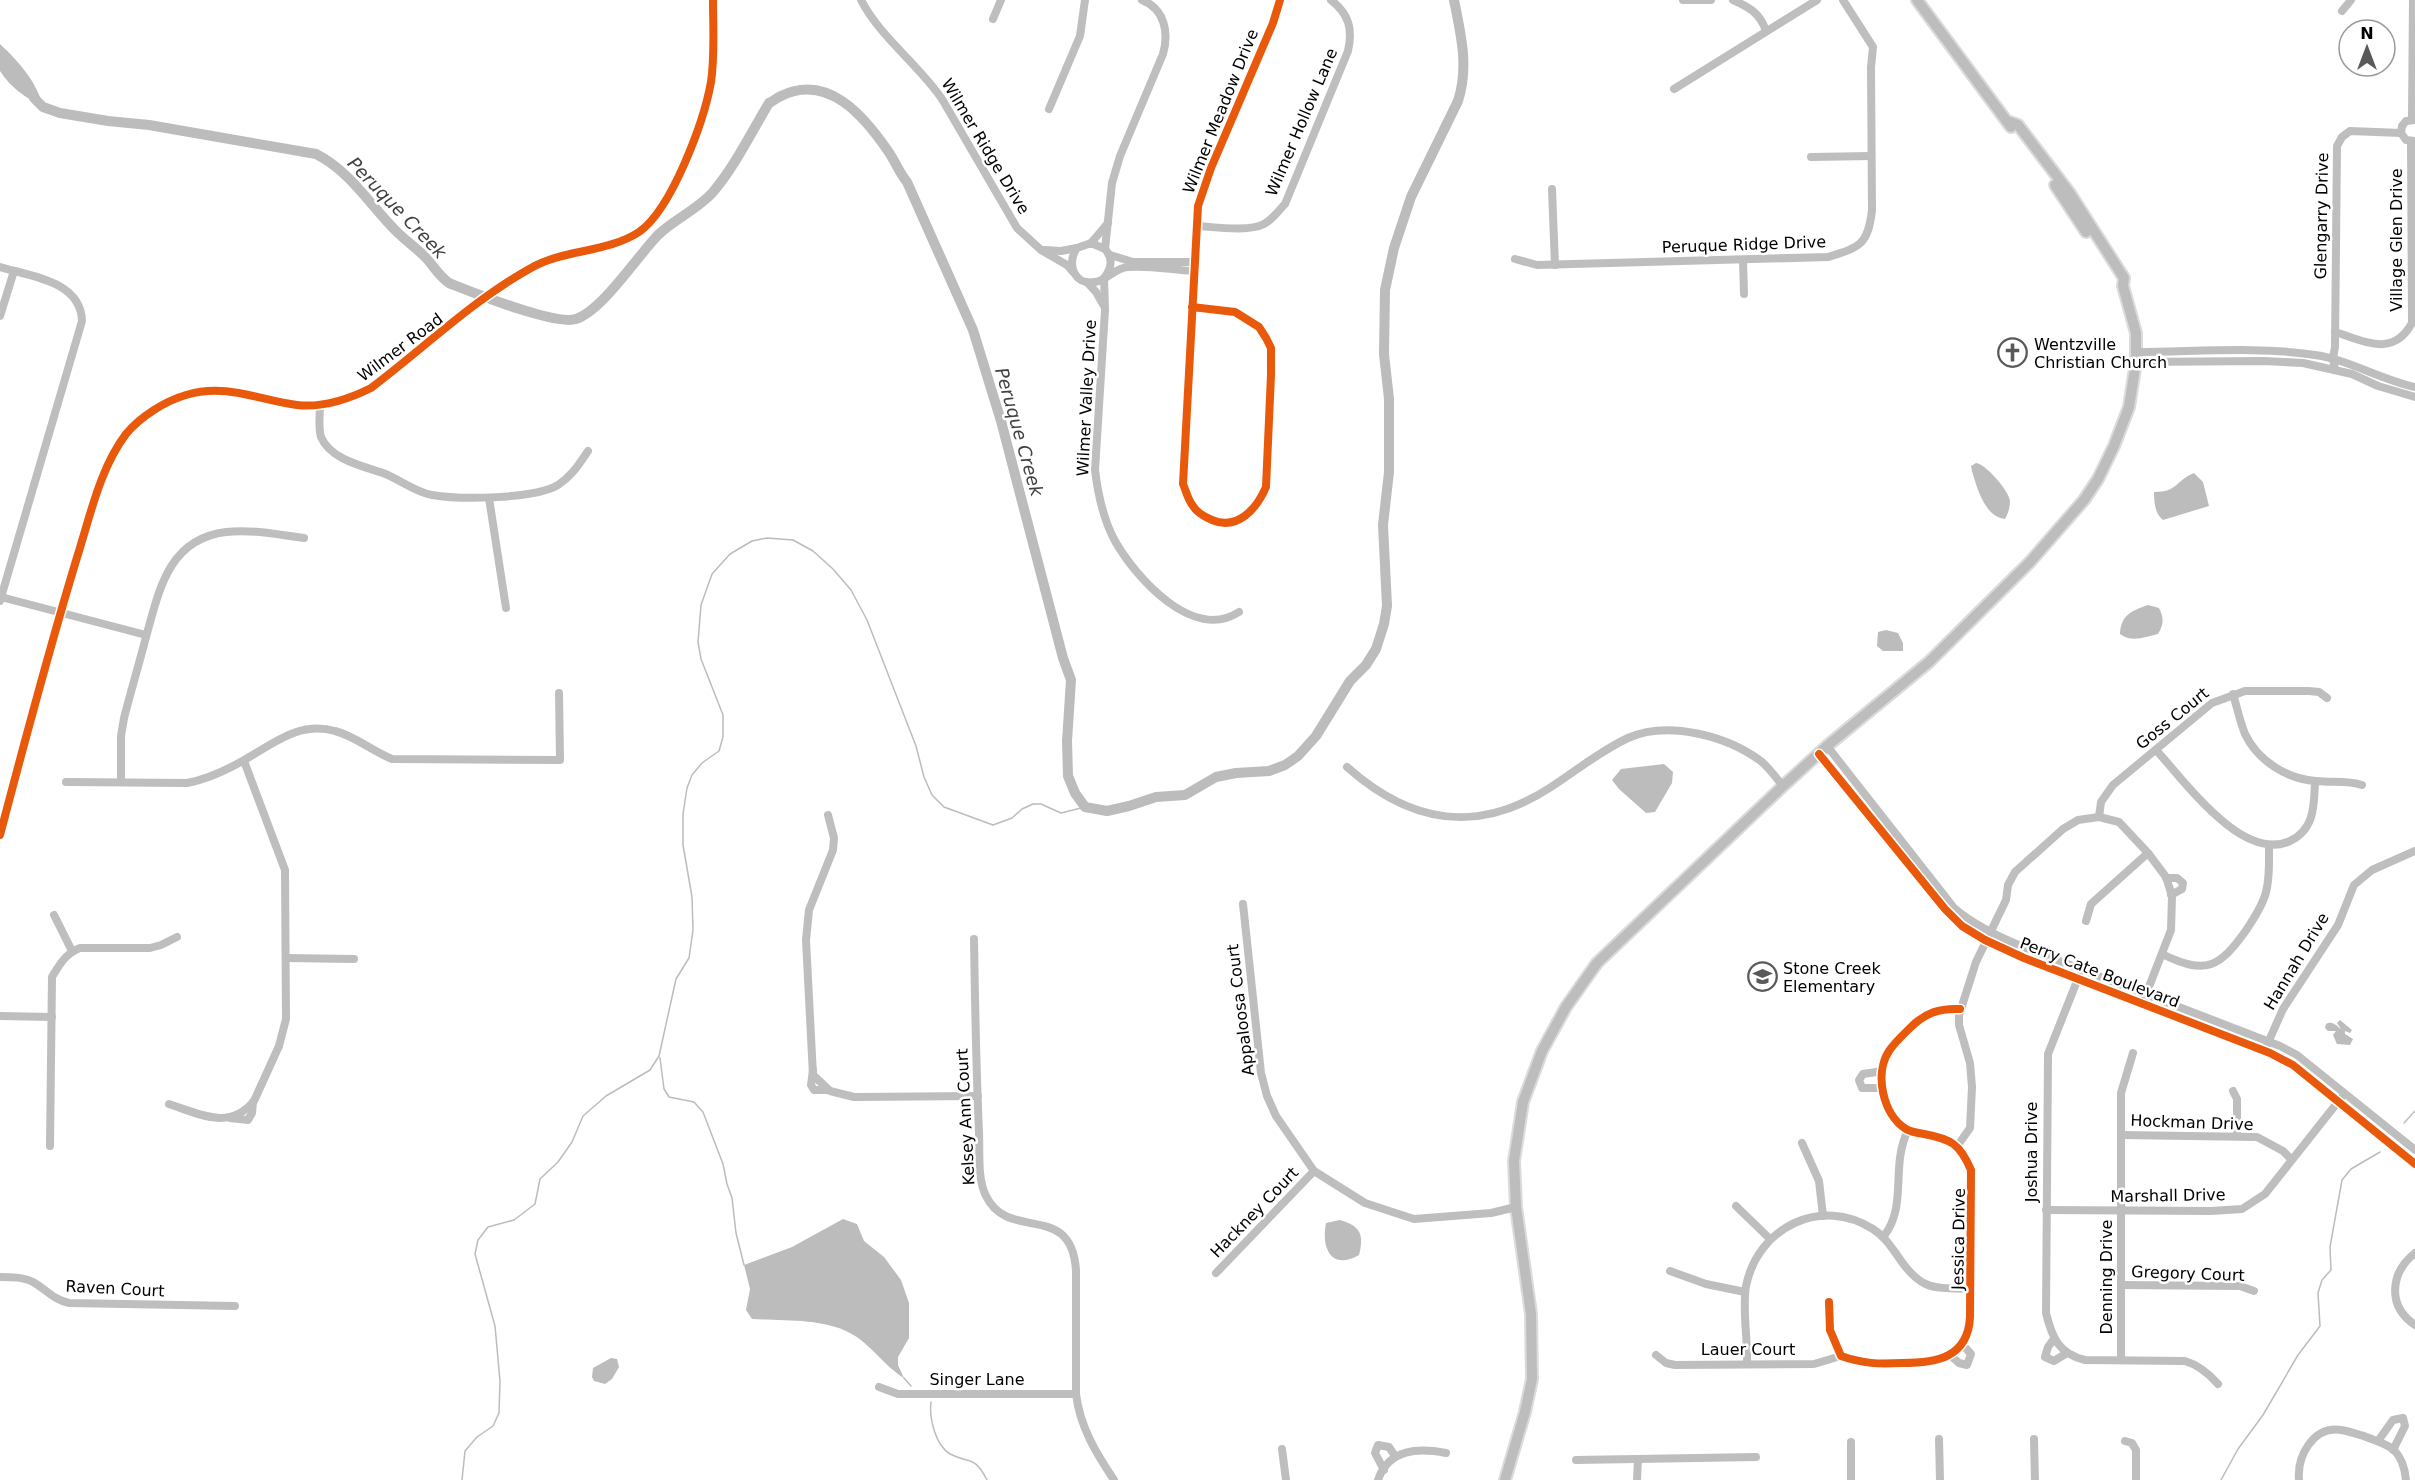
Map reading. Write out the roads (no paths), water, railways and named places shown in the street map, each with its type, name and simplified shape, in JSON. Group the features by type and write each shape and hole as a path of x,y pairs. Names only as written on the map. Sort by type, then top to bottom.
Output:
{"main road":[{"path":"1505,1480 1526,1412 1532,1379 1531,1314 1516,1207 1514,1161 1523,1102 1542,1051 1566,1007 1597,963 1823,750 1929,662 2030,562 2084,500 2098,479 2129,407 2136,357 2134,326 2123,286 2117,282 2062,196 2012,129 2010,122 1917,0"}],"street":[{"name":"Wilmer Road","path":"0,834 60,614 98,493 109,464 127,432 143,418 185,395 208,390 229,390 298,405 320,405 351,398 371,388 495,290 544,261 589,250 640,231 656,212 682,168 698,131 711,75 713,0"},
{"name":"Wilmer Ridge Drive","path":"861,0 876,23 930,81 1017,228 1041,250 1067,265 1073,272"},
{"path":"993,19 1001,0"},
{"path":"1049,109 1080,36 1085,0"},
{"path":"1105,277 1111,267 1108,252 1108,223 1112,183 1120,156 1167,40 1166,26 1159,14 1151,3 1142,0"},
{"name":"Wilmer Meadow Drive","path":"1192,307 1235,312 1259,327 1271,348 1266,487 1259,503 1250,513 1239,520 1229,522 1217,522 1202,515 1192,506 1183,484 1194,267 1198,206 1201,193 1273,23 1280,0"},
{"name":"Wilmer Hollow Lane","path":"1197,226 1250,227 1261,225 1271,219 1285,204 1348,51 1351,31 1349,20 1346,13 1331,0"},
{"path":"1683,0 1711,0"},
{"path":"1733,0 1749,7 1758,15 1766,31"},
{"path":"1674,89 1817,0"},
{"name":"Peruque Ridge Drive","path":"1515,259 1537,265 1555,265 1828,257 1850,250 1866,239 1872,210 1871,67 1874,47 1843,0"},
{"path":"2342,11 2351,0"},
{"path":"2412,0 2413,120 2406,121 2401,133 2406,140 2413,141"},
{"name":"Glengarry Drive","path":"2335,370 2333,358 2337,146 2342,137 2350,131 2401,133"},
{"name":"Village Glen Drive","path":"2335,332 2374,344 2388,345 2406,334 2412,322 2413,141"},
{"path":"1811,157 1871,156"},
{"path":"1552,189 1555,265"},
{"path":"1041,250 1061,251 1091,243 1108,223"},
{"path":"1091,243 1132,262 1194,267"},
{"path":"1077,248 1071,260 1073,272 1081,280 1087,282 1094,283 1119,268 1194,267"},
{"path":"1743,261 1744,294"},
{"path":"0,267 55,284 70,293 80,308 82,321 0,599 147,635"},
{"path":"0,316 14,271"},
{"name":"Wilmer Valley Drive","path":"1105,277 1095,470 1101,505 1111,532 1137,572 1166,600 1207,621 1225,619 1239,612"},
{"name":"Wilmer Valley Drive","path":"1087,282 1100,297 1105,310"},
{"path":"2136,357 2281,352 2333,358 2415,387"},
{"path":"2136,357 2292,362 2352,374 2378,386 2415,397"},
{"path":"320,405 321,438 328,447 346,460 394,477 430,495 489,498 544,492 572,475 588,451"},
{"path":"489,498 506,608"},
{"path":"121,782 121,736 160,584 183,550 196,542 223,532 239,531 304,538"},
{"name":"Goss Court","path":"2099,817 2104,795 2212,703 2233,694 2245,692 2319,692 2327,698"},
{"path":"66,782 187,783 203,780 244,761 287,734 317,727 349,736 374,752 392,759 560,760 559,693"},
{"path":"2233,694 2246,736 2261,756 2280,771 2316,781 2352,781 2362,785"},
{"path":"1347,767 1382,794 1420,810 1450,817 1480,817 1515,806 1550,788 1589,760 1628,738 1639,734 1684,731 1700,733 1744,750 1763,763 1784,786"},
{"name":"Perry Cate Boulevard","path":"1823,750 1954,908 1987,937 2293,1065 2415,1164"},
{"path":"2156,750 2225,824 2255,841 2269,845 2277,845 2293,839 2306,828 2313,812 2316,781"},
{"path":"169,1104 213,1119 230,1118 247,1110 253,1102 283,1034 286,1019 285,870 244,761"},
{"path":"828,815 834,838 833,850 809,910 806,940 813,1070 817,1080 828,1090 840,1095 870,1098 978,1096"},
{"path":"1960,1009 1936,1011 1914,1024 1889,1050 1883,1071 1882,1088 1889,1112 1908,1130 1937,1136 1958,1145 1970,1128 1972,1087 1970,1063 1959,1025 1960,1009 1987,937 2006,900 2011,879 2024,863 2071,824 2086,818 2099,817 2119,822 2148,853 2166,878 2171,895 2171,930 2143,1003"},
{"path":"2162,954 2175,960 2200,966 2209,965 2226,956 2265,898 2269,845"},
{"name":"Hannah Drive","path":"2265,1052 2283,1009 2338,925 2354,885 2372,870 2415,851"},
{"path":"2086,921 2091,904 2148,853"},
{"path":"2166,878 2177,878 2182,883 2179,893 2171,895"},
{"name":"Appaloosa Court","path":"1243,904 1261,1073 1265,1089 1276,1116 1314,1172 1365,1203 1414,1219 1491,1213 1516,1207"},
{"path":"54,915 72,951"},
{"path":"50,1146 52,977 60,963 72,951 80,948 150,948 177,937"},
{"name":"Kelsey Ann Court","path":"974,939 981,1176 985,1195 1005,1216 1047,1226 1062,1233 1074,1252 1076,1394 1080,1420 1101,1462 1114,1480"},
{"path":"286,958 354,959"},
{"name":"Perry Cate Boulevard","path":"2080,974 2147,994 2268,1041 2297,1055 2415,1150"},
{"name":"Joshua Drive","path":"2080,974 2048,1054 2046,1313 2054,1340 2067,1353 2085,1360 2193,1363 2209,1374 2218,1384"},
{"path":"0,1016 52,1017"},
{"name":"Denning Drive","path":"2121,1360 2121,1093 2133,1053"},
{"path":"1882,1088 1862,1088 1859,1080 1863,1074 1883,1071"},
{"path":"2233,1091 2237,1099 2237,1136"},
{"name":"Marshall Drive","path":"2046,1210 2211,1211 2242,1209 2265,1194 2345,1093"},
{"path":"1884,1236 1897,1212 1898,1156 1908,1130"},
{"name":"Hockman Drive","path":"2121,1135 2257,1137 2267,1141 2291,1159"},
{"path":"1802,1143 1819,1181 1823,1216"},
{"name":"Jessica Drive","path":"1841,1356 1862,1363 1921,1363 1950,1355 1962,1344 1970,1328 1971,1170 1958,1145"},
{"name":"Hackney Court","path":"1216,1274 1314,1172"},
{"path":"1736,1206 1770,1239"},
{"path":"1747,1364 1745,1292 1754,1265 1770,1239 1798,1222 1823,1216 1860,1221 1884,1236 1916,1279 1924,1284 1939,1288 1970,1289"},
{"path":"2415,1253 2399,1270 2395,1286 2396,1297 2403,1313 2415,1325"},
{"path":"1670,1270 1706,1284 1745,1292"},
{"name":"Raven Court","path":"0,1276 33,1282 56,1300 69,1303 235,1306"},
{"name":"Gregory Court","path":"2121,1285 2240,1286 2254,1291"},
{"path":"1829,1302 1830,1330 1841,1356"},
{"name":"Joshua Drive","path":"2054,1340 2048,1347 2045,1357 2054,1361 2067,1353"},
{"name":"Jessica Drive","path":"1950,1355 1959,1363 1967,1365 1971,1354 1962,1344"},
{"name":"Lauer Court","path":"1656,1355 1666,1364 1675,1365 1814,1364 1841,1356"},
{"name":"Singer Lane","path":"879,1387 898,1394 1076,1394"},
{"path":"2378,1441 2393,1420 2403,1418 2405,1426 2393,1450"},
{"path":"2299,1480 2298,1469 2304,1451 2311,1441 2322,1433 2342,1430 2378,1441 2393,1450 2404,1467 2406,1480"},
{"path":"1939,1439 1940,1480"},
{"path":"2034,1439 2035,1480"},
{"path":"2125,1441 2132,1443 2136,1450 2136,1480"},
{"path":"1851,1442 1851,1480"},
{"path":"1384,1470 1375,1453 1378,1445 1389,1447 1395,1456"},
{"path":"1282,1449 1286,1480"},
{"path":"1378,1480 1395,1456 1416,1450 1446,1453"},
{"path":"1576,1460 1756,1457"},
{"path":"1637,1480 1638,1459"}],"waterway":[{"name":"Peruque Creek","path":"34,98 43,107 60,113 149,125 316,154 349,179 396,231 449,283 513,307 565,320 576,319 597,305 609,294 659,234 713,192 736,160 769,103 798,90 814,90 829,94 843,102 868,124 907,182 973,330 1001,421 1063,658 1071,680 1067,741 1068,776 1075,793 1085,807 1107,811 1156,797 1185,795 1216,777 1269,771 1285,765 1298,756 1316,736 1350,681 1366,665 1376,649 1387,606 1383,525 1389,472 1389,399 1384,354 1385,290 1394,248 1411,197 1458,101 1463,76 1463,51 1454,0"},
{"path":"462,1480 465,1451 477,1437 493,1426 499,1413 500,1381 495,1326 475,1254 478,1240 488,1227 514,1220 535,1204 540,1179 558,1162 572,1142 583,1116 606,1096 650,1070 659,1056 676,979 689,958 693,930 692,897 683,845 683,814 687,788 692,775 702,763 719,751 723,737 723,715 701,659 698,642 701,605 712,574 730,554 752,541 767,538 793,540 813,551 851,590 867,620 916,746 924,777 932,795 944,807 993,825 1012,818 1022,809 1033,804 1041,804 1061,813 1085,807"},
{"path":"660,1058 664,1089 669,1097 694,1102 703,1112 723,1164 732,1198 736,1233 744,1265"},
{"path":"2404,1123 2415,1111"},
{"path":"2221,1480 2298,1355 2320,1326 2318,1293 2322,1280 2331,1270 2330,1247 2342,1180 2351,1169 2380,1152"},
{"path":"904,1378 911,1386"},
{"path":"931,1402 932,1423 940,1444 950,1454 975,1463 987,1480"}],"place":[{"name":"Wentzville Christian Church","path":"2013,353"},
{"name":"Stone Creek Elementary","path":"1762,977"}]}
